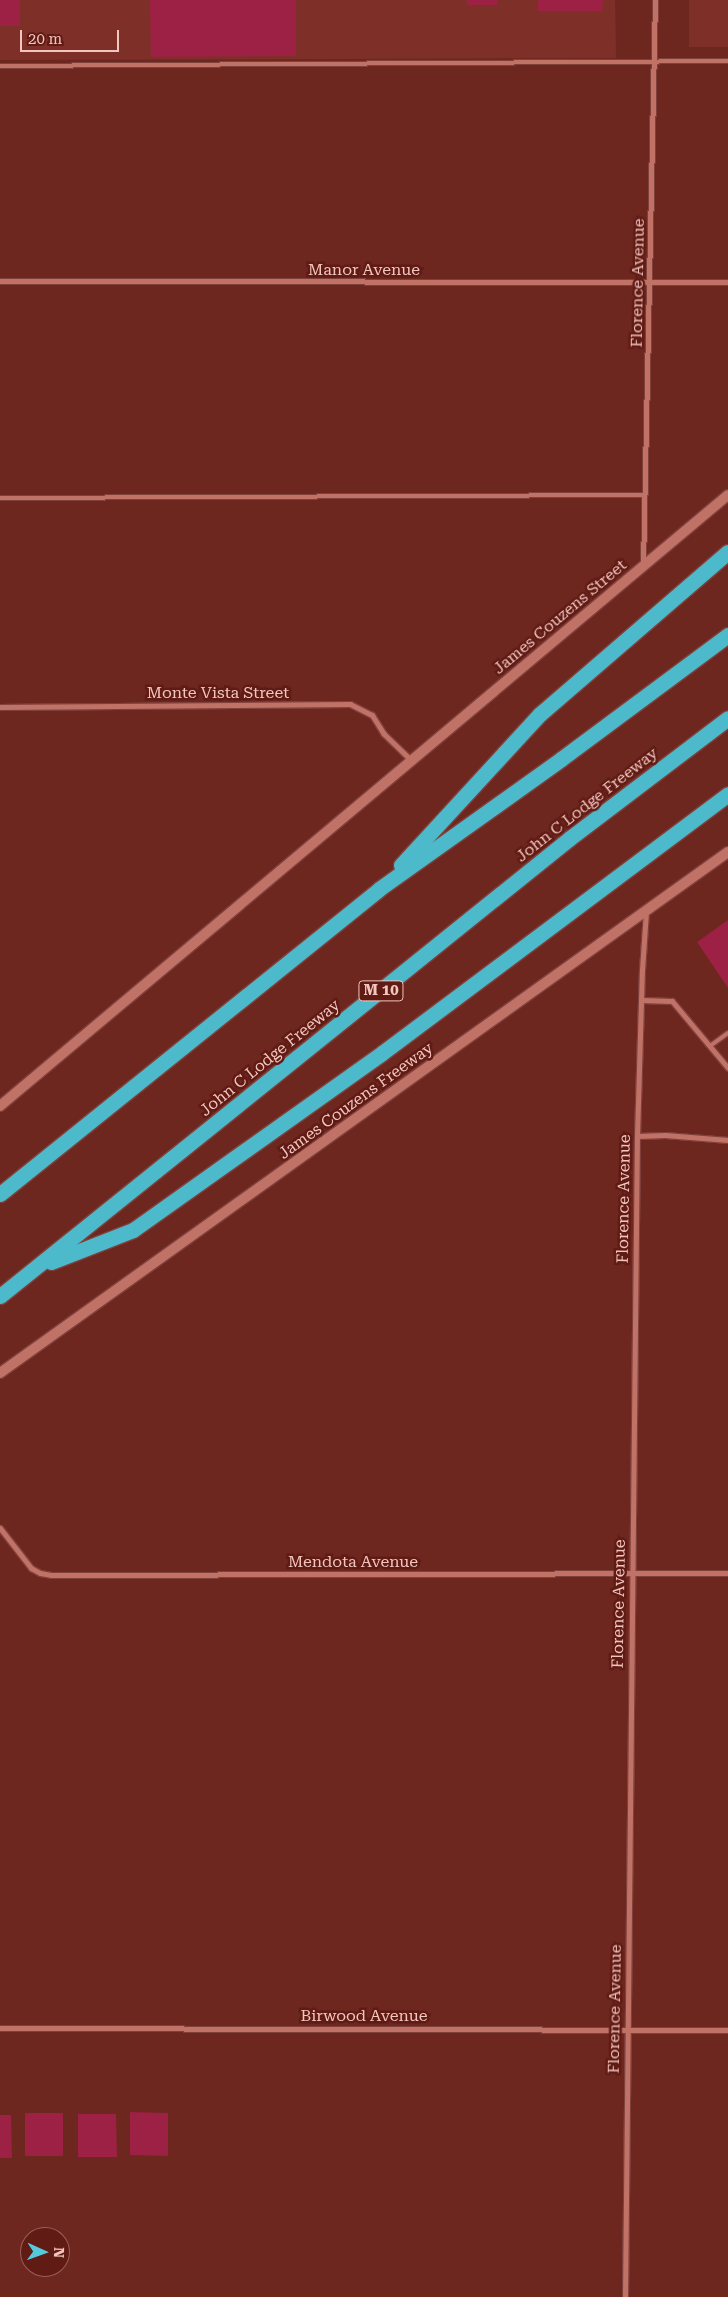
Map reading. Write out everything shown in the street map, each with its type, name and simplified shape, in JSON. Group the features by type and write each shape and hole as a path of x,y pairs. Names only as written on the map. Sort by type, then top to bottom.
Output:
{"highway":[{"path":"379,889 540,714 728,552"},
{"path":"0,1194 379,889 561,759 728,635"},
{"name":"John C Lodge Freeway","path":"0,1296 570,838 728,718"},
{"path":"38,1267 133,1230 390,1047 728,794"}],"main road":[{"name":"James Couzens Street","path":"412,761 728,495"},
{"path":"0,1106 412,761"},
{"name":"James Couzens Freeway","path":"0,1373 728,852"}],"street":[{"name":"Florence Avenue","path":"643,566 655,0"},
{"name":"Manor Avenue","path":"0,281 728,282"},
{"name":"Monte Vista Street","path":"0,707 350,704 372,715 384,734 412,761"},
{"name":"Florence Avenue","path":"625,2297 637,1136 646,912"},
{"path":"641,1000 672,1001 728,1068"},
{"path":"637,1136 665,1135 728,1140"},
{"name":"Mendota Avenue","path":"0,1528 31,1568 40,1574 51,1576 728,1573"},
{"name":"Birwood Avenue","path":"0,2028 728,2030"}],"lane":[{"path":"0,66 728,61"},
{"path":"0,498 645,494"},
{"path":"710,1046 728,1033"}],"shaded area":[{"path":"0,0 615,0 616,58 0,60"},
{"path":"689,0 728,0 728,47 689,47"}],"building":[{"path":"0,0 20,0 20,26 0,26"},
{"path":"150,0 296,0 296,56 151,57"},
{"path":"467,0 497,0 497,5 467,5"},
{"path":"538,0 603,0 602,11 538,11"},
{"path":"728,920 728,988 697,942"},
{"path":"130,2112 168,2113 168,2156 130,2155"},
{"path":"25,2113 63,2113 63,2156 25,2156"},
{"path":"78,2114 116,2114 117,2157 78,2157"},
{"path":"0,2115 11,2115 12,2158 0,2158"}]}
